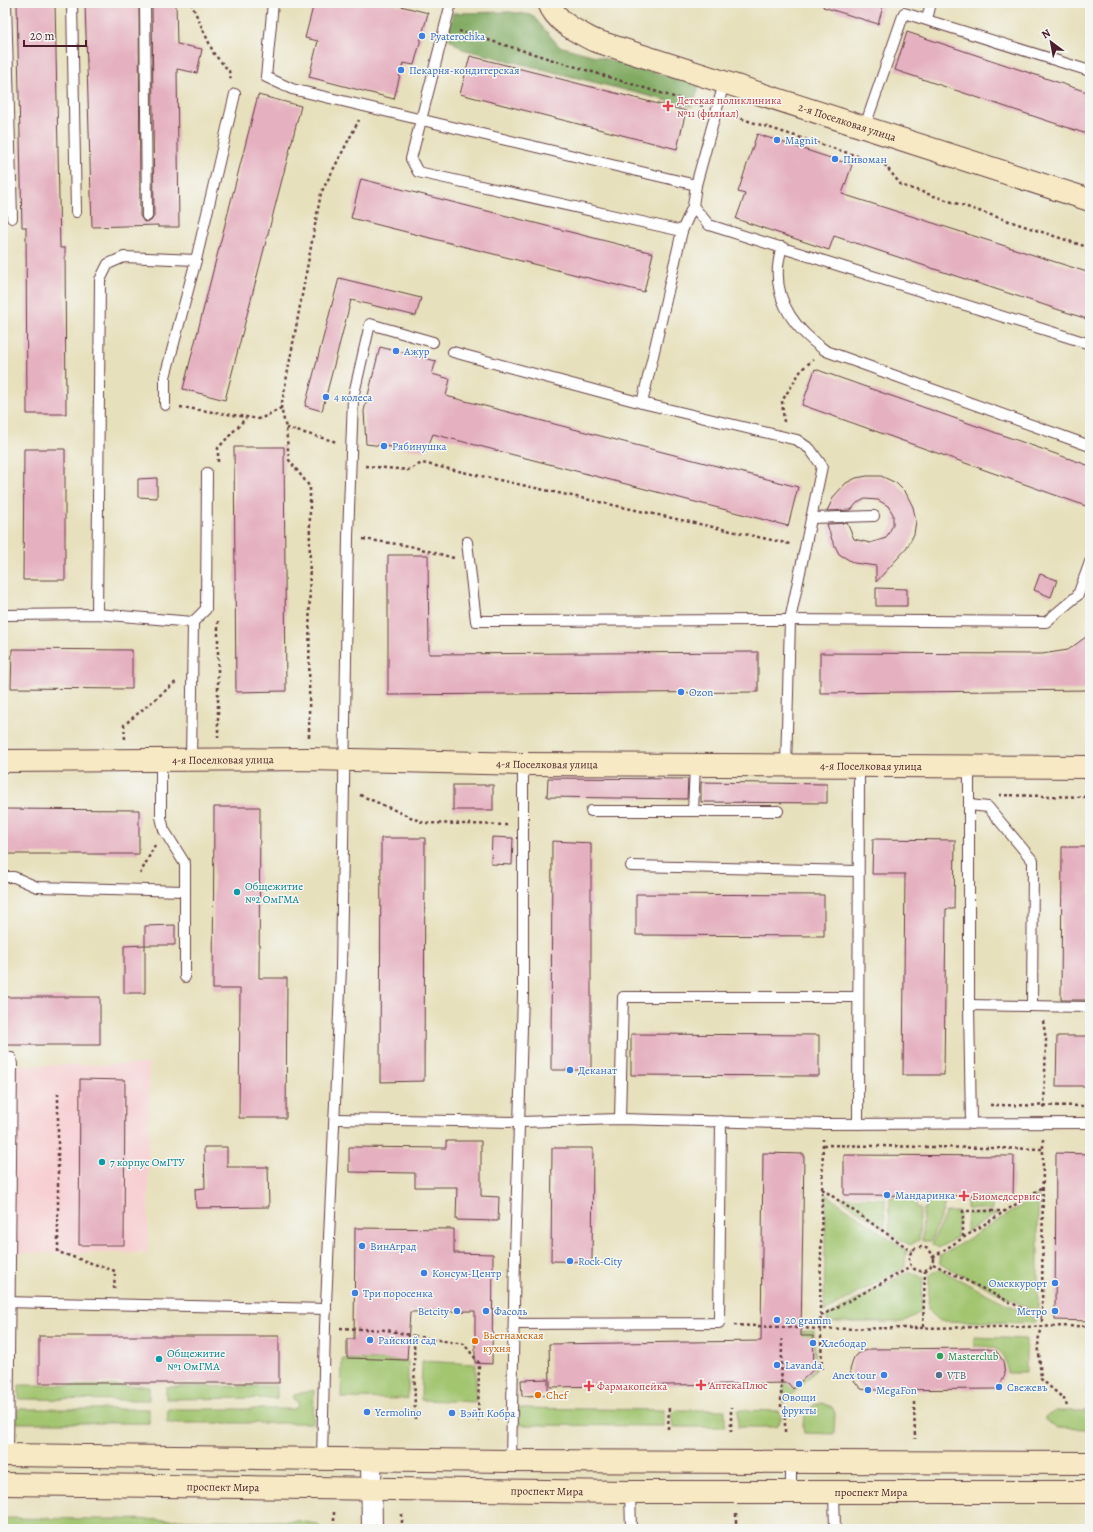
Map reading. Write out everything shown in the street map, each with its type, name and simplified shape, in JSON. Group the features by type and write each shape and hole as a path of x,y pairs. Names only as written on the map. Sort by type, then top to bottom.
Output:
{"main road":[{"name":"2-я Поселковая улица","path":"549,3 551,8 566,26 593,40 724,83 865,126 1090,200"},
{"name":"4-я Поселковая улица","path":"3,761 345,759 522,764 695,766 969,765 1090,767"},
{"path":"6,1455 322,1458 371,1460 1090,1463"},
{"name":"проспект Мира","path":"3,1484 372,1487 630,1492 1090,1492"}],"street":[{"path":"371,1460 372,1529"}],"lane":[{"path":"6,3 12,218"},
{"path":"72,3 76,212"},
{"path":"145,3 147,216"},
{"path":"273,3 266,77 292,89 696,185"},
{"path":"451,3 411,159 418,172 682,231"},
{"path":"927,18 931,3"},
{"path":"865,126 904,13 927,18 1090,71"},
{"path":"642,403 682,231 693,206 696,185 724,83"},
{"path":"165,405 165,377 196,260 235,94"},
{"path":"693,206 709,225 1090,344"},
{"path":"782,247 778,260 777,276 782,298 793,322 808,338 826,351 1090,446"},
{"path":"97,614 100,280 108,264 124,257 196,260"},
{"path":"322,1458 325,1327 341,968 348,537 353,398 370,324 433,342"},
{"path":"453,352 642,403 797,440 810,449 822,466 790,620 786,766"},
{"path":"192,761 193,622 206,609 207,472"},
{"path":"811,518 874,516"},
{"path":"467,542 468,562 476,622 790,620 1046,622 1078,595 1090,562"},
{"path":"6,615 97,614 193,622"},
{"path":"161,761 161,817 164,830 185,864 185,978"},
{"path":"511,1461 515,1255 523,995 522,764"},
{"path":"969,765 969,1005 972,1124"},
{"path":"693,811 695,766"},
{"path":"858,1124 857,871 859,766"},
{"path":"969,805 988,807 1033,861 1037,1006"},
{"path":"591,811 778,811"},
{"path":"631,866 857,871"},
{"path":"3,877 14,877 37,886 184,891"},
{"path":"620,1119 623,997 857,998"},
{"path":"969,1005 1090,1007"},
{"path":"3,1058 11,1058 12,1066 6,1302 6,1455"},
{"path":"335,1119 520,1122 620,1119 823,1124 1090,1123"},
{"path":"514,1324 719,1323 721,1121"},
{"path":"6,1302 326,1309"},
{"path":"791,1461 791,1493"},
{"path":"630,1492 631,1529"},
{"path":"834,1492 835,1529"}],"path":[{"path":"191,3 214,54 229,71 235,94"},
{"path":"445,27 717,110 885,165 901,185 1090,248"},
{"path":"309,742 310,487 289,460 286,428 281,408 321,194 365,107"},
{"path":"786,438 782,401 802,369 826,351"},
{"path":"165,405 260,419 281,408"},
{"path":"286,428 352,446 355,466 408,470 422,463 805,547"},
{"path":"348,537 410,546 468,562"},
{"path":"125,742 124,725 193,667"},
{"path":"344,789 424,823 523,826"},
{"path":"969,794 1090,797"},
{"path":"131,890 164,830"},
{"path":"1037,1006 1046,1040 1044,1111"},
{"path":"58,1093 58,1252 115,1271 113,1305"},
{"path":"990,1105 1090,1106"},
{"path":"1044,1123 1042,1328 1038,1340 1041,1379 1064,1399 1067,1406"},
{"path":"822,1369 821,1316 823,1124"},
{"path":"823,1145 1043,1149"},
{"path":"933,1256 1043,1187"},
{"path":"822,1189 912,1252"},
{"path":"962,1238 963,1211 1004,1211"},
{"path":"923,1328 926,1271 933,1264 933,1256 931,1251 925,1247 919,1247 912,1252 909,1257 911,1267 917,1271 926,1271"},
{"path":"933,1264 1042,1318"},
{"path":"821,1316 911,1267"},
{"path":"719,1323 821,1329 1042,1328 1090,1326"},
{"path":"325,1327 387,1330 464,1344 479,1363 478,1421"},
{"path":"414,1336 415,1419"},
{"path":"781,1407 782,1339"},
{"path":"914,1402 915,1439"},
{"path":"668,1430 669,1407"},
{"path":"731,1407 731,1432"},
{"path":"784,1432 785,1407"},
{"path":"334,1512 334,1529"},
{"path":"402,1514 402,1529"},
{"path":"736,1514 736,1529"}],"shaded area":[{"path":"149,1064 148,1253 3,1253 3,1066"}],"green space":[{"path":"509,12 532,15 559,46 700,85 692,107 462,49 447,37 453,13"},
{"path":"826,1194 907,1251 905,1267 824,1312"},
{"path":"1038,1195 1038,1313 940,1264 939,1257"},
{"path":"843,1197 885,1199 884,1229 842,1199"},
{"path":"890,1197 916,1197 916,1208 920,1208 919,1240 910,1245 889,1233"},
{"path":"926,1197 944,1197 944,1208 931,1241 922,1241 923,1209 926,1209"},
{"path":"967,1198 992,1198 992,1210 967,1209"},
{"path":"946,1212 959,1212 957,1237 939,1248 932,1244"},
{"path":"967,1213 998,1213 967,1232"},
{"path":"939,1269 1036,1319 1036,1323 940,1321 928,1310 929,1276"},
{"path":"909,1271 923,1278 921,1312 903,1322 827,1322 827,1316"},
{"path":"814,1331 816,1370 784,1403 784,1332"},
{"path":"974,1337 1026,1339 1026,1373 1007,1373 1005,1358 1002,1353 993,1348 974,1346"},
{"path":"342,1359 408,1361 408,1399 341,1398"},
{"path":"422,1361 476,1364 476,1402 421,1400"},
{"path":"19,1385 149,1386 149,1400 19,1399"},
{"path":"277,1386 277,1398 166,1399 166,1387"},
{"path":"314,1390 313,1423 167,1423 168,1409 294,1409 298,1406 298,1402 293,1399 294,1395"},
{"path":"822,1403 832,1407 835,1413 834,1434 804,1433 803,1423 806,1414 813,1406"},
{"path":"519,1408 664,1410 664,1426 519,1425"},
{"path":"17,1409 149,1409 149,1423 17,1423"},
{"path":"677,1410 725,1410 725,1427 673,1427 671,1414"},
{"path":"738,1410 778,1411 781,1418 778,1426 775,1427 738,1427"},
{"path":"1056,1411 1090,1411 1090,1429 1058,1428 1045,1420 1045,1417"},
{"path":"3,1518 299,1521 316,1524 323,1529 3,1529"},
{"path":"1021,1522 1089,1524 1089,1529 1021,1529"}],"building":[{"path":"17,3 55,3 60,248 65,248 66,414 27,414 26,227 22,227"},
{"path":"85,3 139,3 140,216 144,222 151,221 154,216 152,3 176,3 177,44 202,49 197,73 177,69 179,227 158,227 158,225 92,227"},
{"path":"314,3 389,3 428,13 414,65 403,63 394,99 309,77 318,41 305,38"},
{"path":"824,3 884,3 878,24 823,7"},
{"path":"907,32 1090,93 1090,135 895,70"},
{"path":"470,56 686,111 677,149 460,94"},
{"path":"258,95 301,106 225,400 183,389"},
{"path":"757,134 852,165 842,194 1090,273 1090,320 834,236 829,250 736,219 745,194 738,192"},
{"path":"361,179 653,253 644,292 351,218"},
{"path":"339,278 421,298 416,316 351,300 322,411 305,406"},
{"path":"380,347 436,361 432,374 450,379 446,396 798,487 788,526 433,434 426,451 366,444 364,411"},
{"path":"815,369 1090,466 1090,494 1086,506 802,405"},
{"path":"234,447 284,447 286,691 236,692"},
{"path":"24,449 65,449 65,580 23,580"},
{"path":"881,476 896,483 906,493 913,507 916,521 914,534 907,548 876,582 876,566 854,563 839,554 832,540 827,524 847,523 854,539 870,543 886,538 893,525 893,514 888,506 878,500 865,499 857,503 851,510 827,511 834,496 846,483 856,478"},
{"path":"157,478 157,498 138,497 138,479"},
{"path":"388,555 428,555 429,654 758,652 758,692 388,695"},
{"path":"1040,574 1057,580 1051,597 1034,590"},
{"path":"876,588 907,589 907,606 876,606"},
{"path":"1090,634 1090,690 820,693 820,653 1042,654 1068,650"},
{"path":"12,649 132,650 132,689 11,688"},
{"path":"548,778 688,779 687,799 547,797"},
{"path":"701,782 827,784 827,803 701,802"},
{"path":"453,785 493,785 493,810 453,810"},
{"name":"Общежитие №2 ОмГМА","path":"214,807 260,807 259,978 287,978 286,1118 239,1118 240,989 213,989"},
{"path":"3,809 139,810 139,854 3,854"},
{"path":"492,837 513,838 512,865 491,864"},
{"path":"381,838 425,838 424,1081 380,1082"},
{"path":"873,839 955,840 954,909 946,909 944,1075 903,1075 905,874 872,874"},
{"path":"552,841 591,843 591,1070 551,1070"},
{"path":"1062,847 1090,847 1090,1000 1061,1000"},
{"path":"636,894 824,895 824,936 636,935"},
{"path":"175,925 175,945 145,945 145,926"},
{"path":"145,945 145,993 124,993 124,946"},
{"path":"3,997 100,997 100,1045 3,1045"},
{"path":"631,1034 819,1035 819,1076 631,1075"},
{"path":"1057,1036 1090,1036 1090,1086 1056,1086"},
{"name":"7 корпус ОмГТУ","path":"80,1079 125,1080 124,1245 79,1245"},
{"path":"446,1141 481,1141 481,1196 499,1197 498,1221 456,1220 457,1187 415,1187 415,1173 349,1172 349,1147 446,1148"},
{"path":"204,1147 227,1147 227,1167 268,1167 269,1207 196,1208 195,1189 205,1188"},
{"path":"552,1148 593,1148 592,1262 551,1261"},
{"path":"763,1153 804,1154 801,1336 813,1336 814,1369 793,1389 788,1383 550,1387 549,1344 761,1341"},
{"path":"1056,1153 1090,1154 1090,1321 1055,1320"},
{"path":"844,1155 1014,1156 1013,1196 844,1195"},
{"name":"Консум-Центр","path":"355,1228 454,1229 454,1253 493,1254 492,1364 475,1363 475,1311 410,1312 407,1360 347,1358 347,1339 354,1339"},
{"name":"Общежитие №1 ОмГМА","path":"39,1336 279,1336 279,1383 39,1383"},
{"path":"984,1348 996,1351 1003,1361 1005,1374 998,1389 868,1390 861,1389 852,1378 850,1370 854,1357 858,1353 870,1349"},
{"path":"548,1379 548,1395 522,1396 521,1380"}],"place":[{"name":"Pyaterochka","path":"422,36"},
{"name":"Пекарня-кондитерская","path":"401,70"},
{"name":"Детская поликлиника №11 (филиал)","path":"668,106"},
{"name":"Magnit","path":"777,140"},
{"name":"Пивоман","path":"835,159"},
{"name":"Ажур","path":"396,351"},
{"name":"4 колеса","path":"326,397"},
{"name":"Рябинушка","path":"384,446"},
{"name":"Ozon","path":"681,692"},
{"name":"Общежитие №2 ОмГМА","path":"237,892"},
{"name":"Деканат","path":"570,1070"},
{"name":"7 корпус ОмГТУ","path":"102,1162"},
{"name":"Мандаринка","path":"887,1195"},
{"name":"Биомедсервис","path":"964,1196"},
{"name":"ВинАград","path":"362,1246"},
{"name":"Rock-City","path":"570,1261"},
{"name":"Консум-Центр","path":"424,1273"},
{"name":"Омсккурорт","path":"1055,1283"},
{"name":"Три поросенка","path":"355,1293"},
{"name":"Betcity","path":"457,1311"},
{"name":"Фасоль","path":"486,1311"},
{"name":"Метро","path":"1055,1311"},
{"name":"20 gramm","path":"777,1320"},
{"name":"Райский сад","path":"370,1340"},
{"name":"Вьетнамская кухня","path":"475,1341"},
{"name":"Хлебодар","path":"813,1343"},
{"name":"Masterclub","path":"940,1356"},
{"name":"Общежитие №1 ОмГМА","path":"159,1359"},
{"name":"Lavanda","path":"777,1365"},
{"name":"Anex tour","path":"884,1375"},
{"name":"VTB","path":"939,1375"},
{"name":"Овощи фрукты","path":"799,1384"},
{"name":"АптекаПлюс","path":"701,1385"},
{"name":"Фармакопейка","path":"589,1386"},
{"name":"Свежевъ","path":"999,1387"},
{"name":"MegaFon","path":"868,1390"},
{"name":"Chef","path":"538,1395"},
{"name":"Yermolino","path":"367,1412"},
{"name":"Вэйп Кобра","path":"452,1413"}]}
